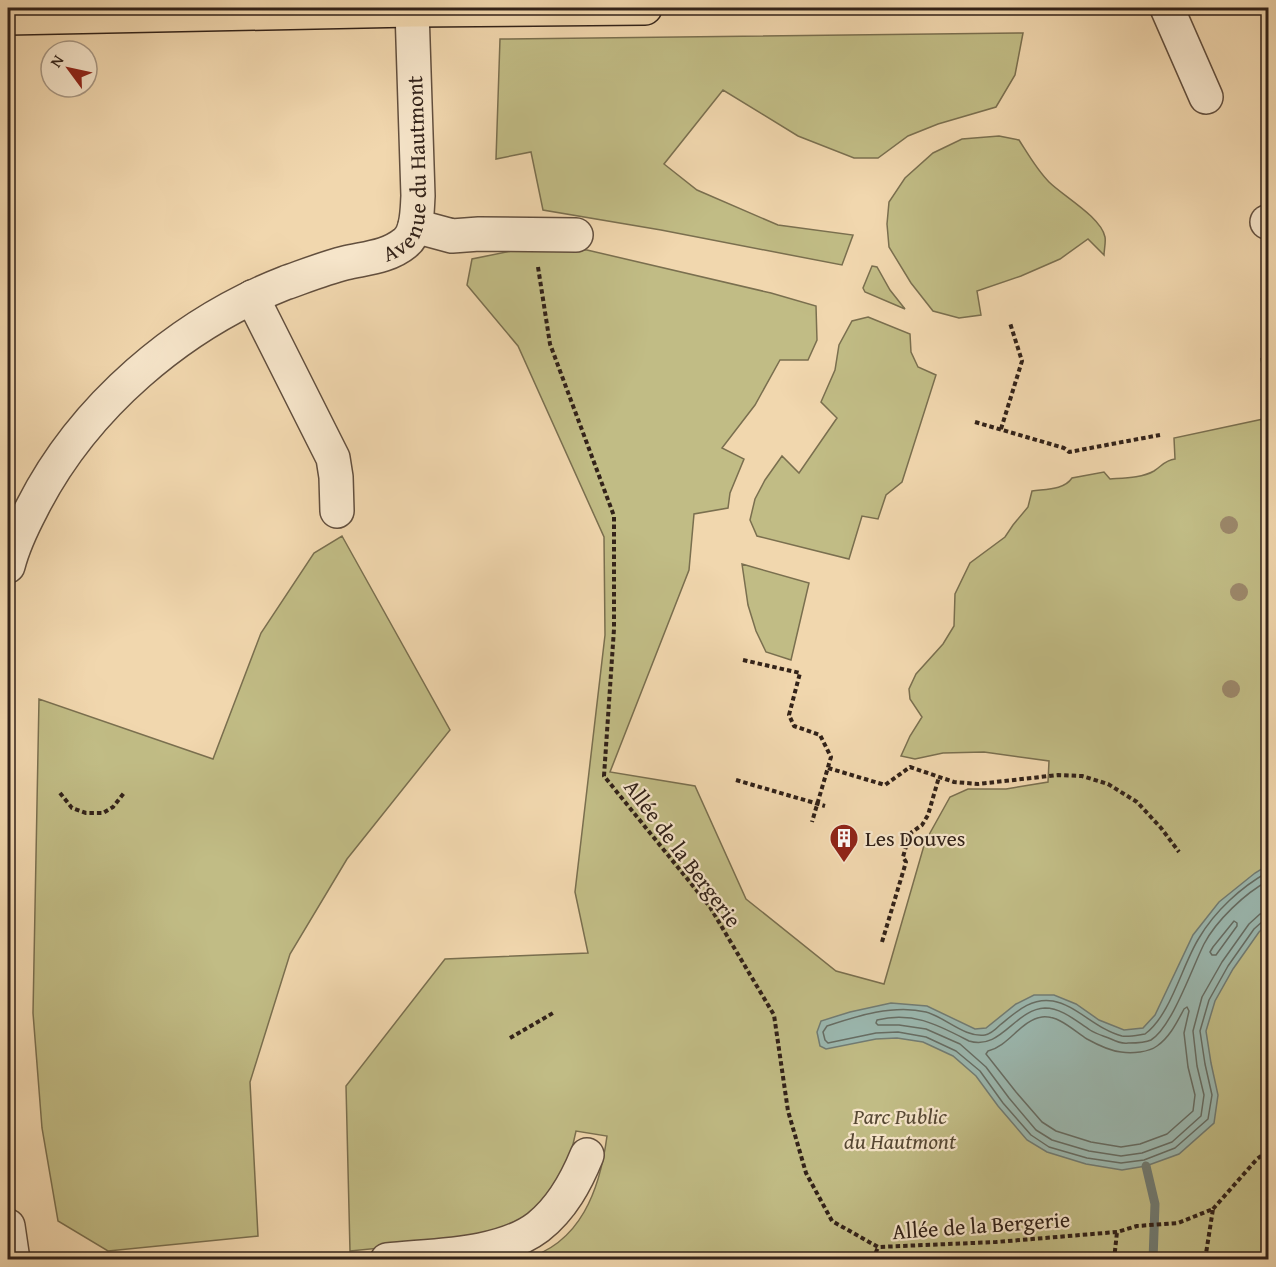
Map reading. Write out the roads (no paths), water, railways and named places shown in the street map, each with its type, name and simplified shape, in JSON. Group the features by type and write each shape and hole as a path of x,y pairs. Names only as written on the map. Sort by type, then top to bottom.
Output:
{"main road":[{"path":"8,18 94,12 645,8"}],"street":[{"path":"1167,8 1206,97"},
{"name":"Avenue du Hautmont","path":"8,566 16,541 38,495 71,447 109,402 138,374 169,349 213,319 252,297 321,270 391,252 407,242 416,226 418,196 412,10"},
{"path":"416,226 452,236 576,235"},
{"path":"252,297 333,458 337,511"},
{"path":"387,1260 456,1254 505,1244 522,1237 555,1210 579,1175 587,1155"},
{"path":"8,1226 13,1260"}],"water":[{"path":"1268,865 1268,924 1259,932 1233,969 1215,1001 1206,1031 1218,1095 1214,1123 1179,1154 1146,1166 1122,1170 1086,1164 1047,1152 1027,1140 976,1076 953,1056 923,1042 897,1038 876,1039 826,1049 820,1046 817,1032 821,1021 850,1012 891,1003 927,1006 975,1029 986,1028 1016,1004 1034,995 1054,995 1076,1004 1099,1020 1124,1030 1143,1028 1155,1015 1193,935 1219,902"}],"waterway":[{"path":"1146,1166 1155,1204 1153,1260"}],"place":[{"name":"Les Douves","path":"844,864"}],"park label":[{"name":"Parc Public du Hautmont","path":"900,1128"}]}
